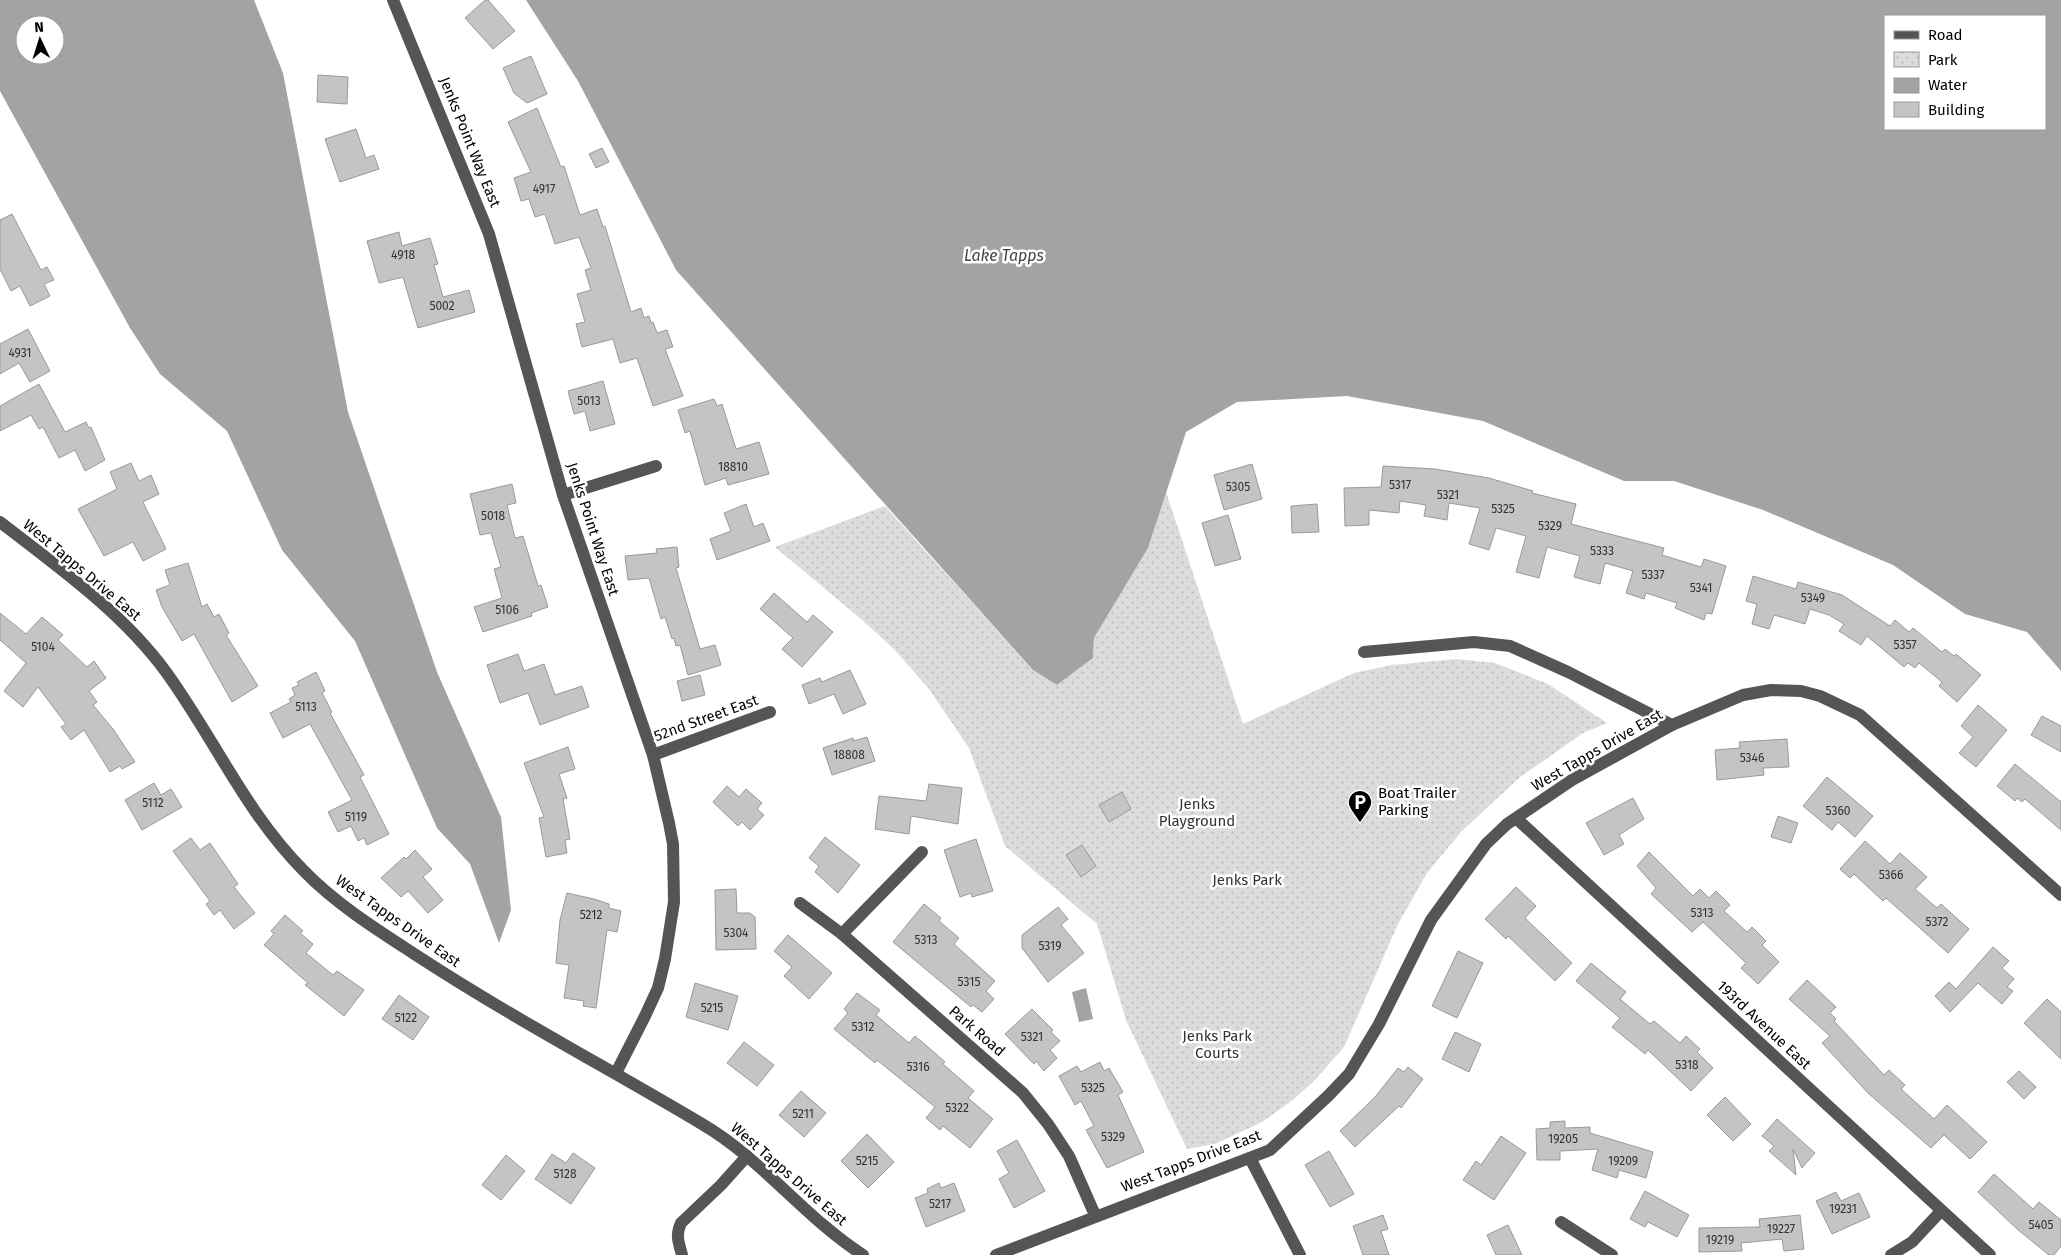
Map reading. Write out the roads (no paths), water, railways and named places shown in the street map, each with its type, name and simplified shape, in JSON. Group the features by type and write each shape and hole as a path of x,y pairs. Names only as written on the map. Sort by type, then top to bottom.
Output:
{"street":[{"name":"Jenks Point Way East","path":"394,0 489,234 562,495 653,755 672,844 674,902 665,959 658,988 616,1073"},
{"path":"562,495 656,466"},
{"name":"West Tapps Drive East","path":"0,522 75,580 128,628 165,670 269,832 318,885 379,931 448,976 705,1125 747,1156 823,1228 863,1255"},
{"path":"1364,652 1474,642 1510,646 1568,672 1672,725"},
{"name":"West Tapps Drive East","path":"996,1255 1095,1215 1183,1185 1270,1150 1289,1134 1349,1074 1379,1024 1431,920 1486,844 1507,824 1572,780 1672,725 1743,695 1771,690 1801,691 1840,704 1860,715 2061,895"},
{"name":"52nd Street East","path":"653,755 770,712"},
{"name":"193rd Avenue East","path":"1517,819 1990,1255"},
{"path":"842,934 922,852"},
{"name":"Park Road","path":"800,903 842,934 1023,1093 1048,1124 1069,1156 1095,1215"},
{"path":"682,1255 677,1242 677,1231 681,1223 722,1185 747,1156"},
{"path":"1250,1158 1300,1255"},
{"path":"1891,1255 1912,1242 1941,1211"},
{"path":"1561,1222 1612,1255"}],"water":[{"path":"0,0 254,0 283,73 348,412 437,672 501,817 511,910 499,943 470,864 437,828 355,641 282,550 227,431 160,374 130,328 0,91"},
{"name":"Lake Tapps","path":"526,0 2061,0 2061,671 2027,632 1965,614 1893,565 1763,510 1674,481 1624,481 1483,421 1347,396 1237,402 1186,432 1148,548 1094,638 1093,658 1057,685 1033,670 676,270 578,81"},
{"path":"1086,988 1093,1019 1079,1022 1072,992"}],"place":[{"name":"Boat Trailer Parking","path":"1360,823"}],"park label":[{"name":"Jenks Playground","path":"1197,812"},
{"name":"Jenks Park","path":"1247,880"},
{"name":"Jenks Park Courts","path":"1217,1044"}]}
